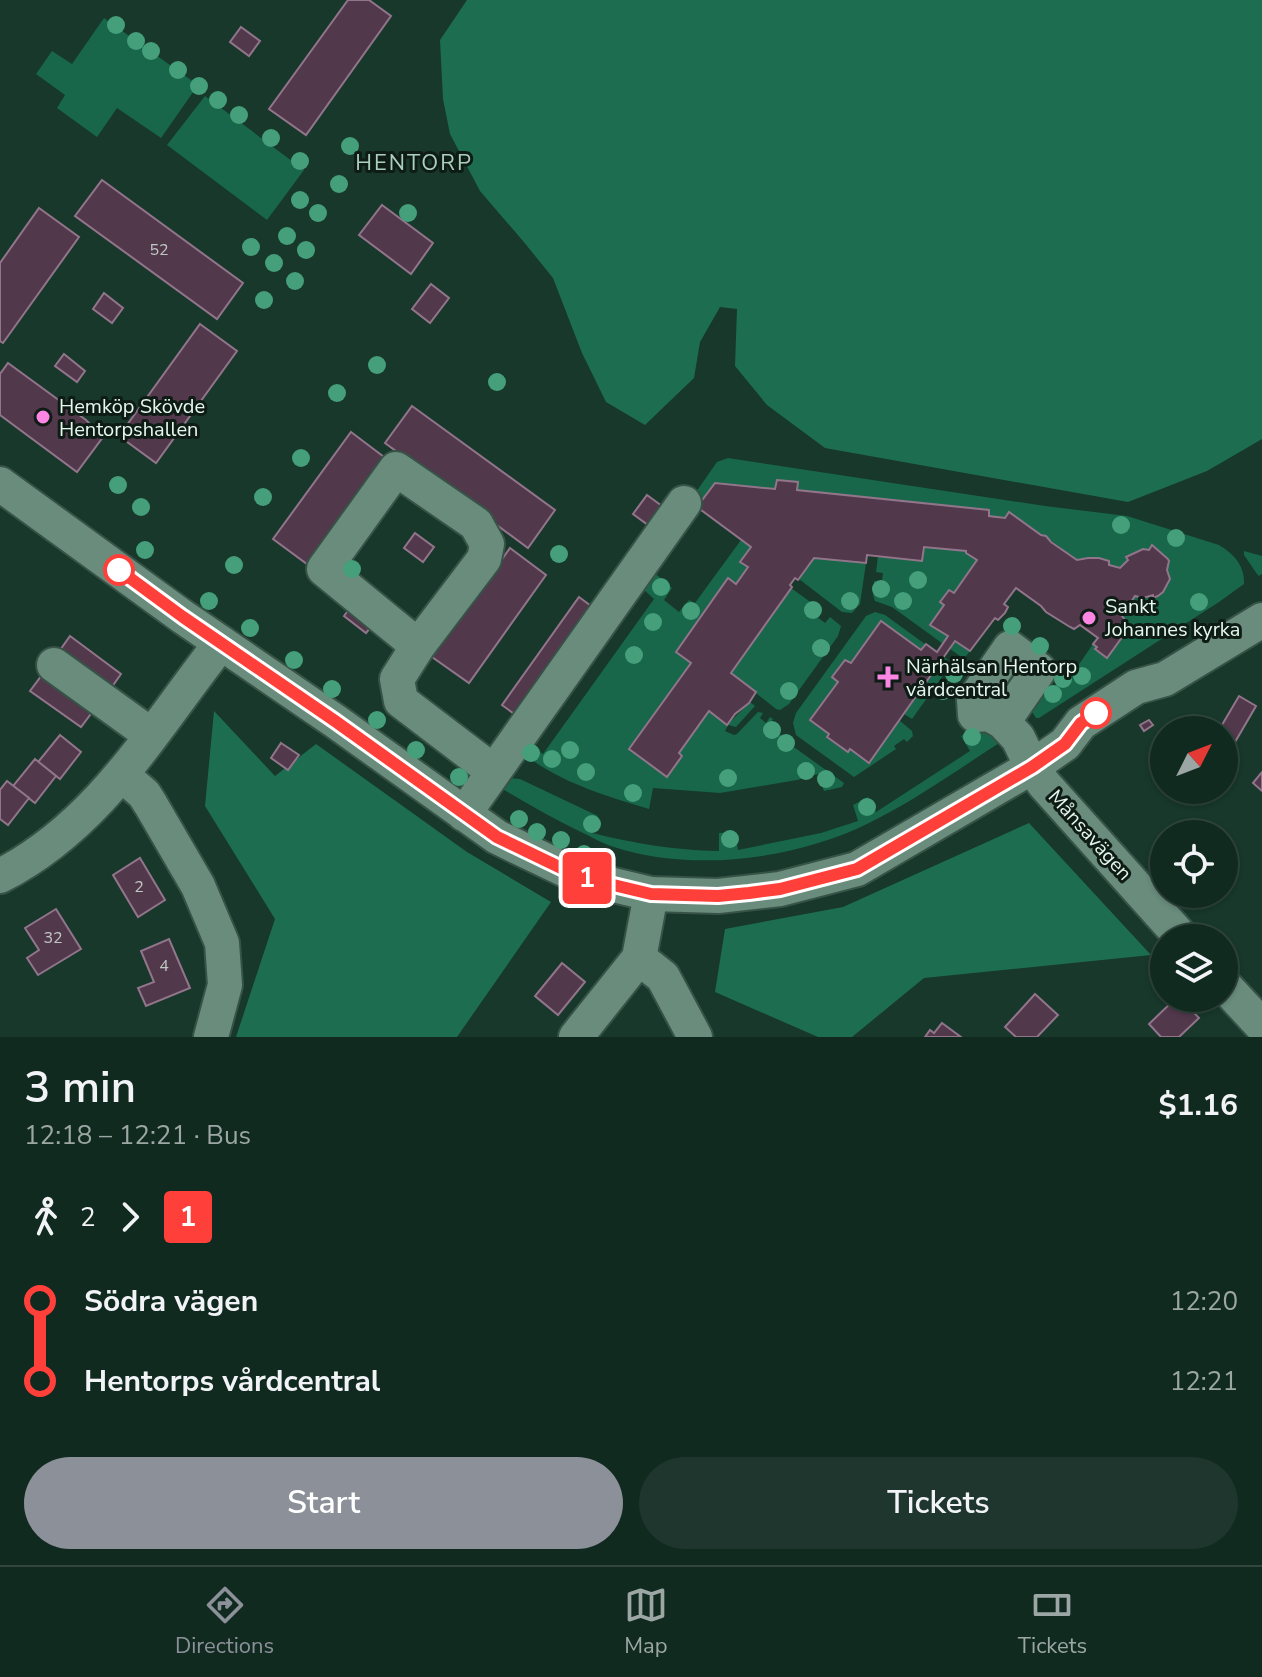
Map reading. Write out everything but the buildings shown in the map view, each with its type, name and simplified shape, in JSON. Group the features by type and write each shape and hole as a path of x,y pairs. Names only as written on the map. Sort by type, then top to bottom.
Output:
{"street":[{"path":"418,646 324,569 396,469 476,524 487,544 484,559 397,679 401,701 493,771"},
{"path":"0,484 497,837 580,877 651,894 718,896 749,893 780,889 857,869 1032,767 1065,744 1081,723 1136,687 1165,679 1262,620"},
{"path":"464,814 684,503"},
{"path":"0,876 51,844 84,817 122,775 221,643"},
{"path":"54,665 151,735"},
{"name":"Månsavägen","path":"1003,722 1018,738 1044,784 1169,924"},
{"path":"122,775 144,794 159,818 198,886 222,943 225,985 211,1037"},
{"path":"576,1037 639,958 651,894"},
{"path":"639,958 663,977 695,1037"},
{"path":"1238,1000 1262,1026"}],"green space":[{"path":"467,0 1262,0 1262,439 1207,471 1128,502 825,448 767,405 735,366 737,309 720,307 700,342 694,378 645,425 606,402 582,353 553,278 480,191 450,134 443,99 440,40"},
{"path":"104,18 198,85 161,138 117,108 97,137 57,108 65,95 36,74 52,51 72,64"},
{"path":"205,96 304,170 267,220 167,145"},
{"path":"728,458 1127,516 1219,545 1238,561 1244,584 1036,718 1032,712 1059,680 1056,678 1058,675 1065,673 1071,676 1093,644 1107,658 1128,629 1122,616 1135,596 1143,598 1153,595 1154,598 1163,592 1170,579 1167,570 1169,561 1152,545 1149,550 1143,549 1126,557 1128,560 1120,568 1109,565 1109,561 1105,560 1077,560 1009,512 1005,518 989,516 988,510 797,490 797,482 777,480 775,489 715,483 697,507 689,502 717,462"},
{"path":"741,540 751,547 741,562 748,567 691,663 629,749 682,756 679,753 709,711 728,724 750,702 755,706 736,727 728,725 725,731 737,734 758,712 763,713 760,718 766,723 770,717 773,719 770,724 791,745 844,783 842,787 824,791 818,774 720,793 653,788 649,809 552,773 524,754 527,743 543,754 654,599 643,589 647,577 657,575 672,588 664,600 679,612 689,600 695,603"},
{"path":"924,547 966,551 977,560 954,593 949,590 940,602 944,605 930,625 970,651 964,659 892,607 875,601 874,581 882,581 883,573 876,572 878,556 922,561"},
{"path":"1244,551 1262,556 1262,574 1257,574"},
{"path":"814,558 866,563 860,604 852,613 842,612 799,579"},
{"path":"791,588 816,606 812,613 825,623 830,617 841,626 838,636 789,704 780,710 731,673"},
{"path":"875,612 885,615 925,644 921,650 881,621 851,663 845,660 832,677 838,682 810,720 829,734 827,738 847,752 850,749 869,762 899,720 912,731 913,736 907,742 904,739 894,746 896,749 854,777 796,735 793,723 796,713 866,616"},
{"path":"944,657 952,663 912,719 904,714"},
{"path":"214,711 275,776 316,744 467,852 551,902 457,1037 236,1037 275,919 205,806"},
{"path":"978,727 1004,740 886,814 810,846 744,858 677,859 614,847 559,821 496,785 509,778 520,779 598,816 592,833 655,846 719,851 719,833 735,832 738,850 821,833 858,821 853,805 868,797 876,812 970,751 961,736"},
{"path":"1029,823 1150,955 924,978 852,1037 818,1037 715,992 725,929 843,907"}],"bus line":[{"name":"1","path":"119,570 497,837 580,877 651,894 718,896 749,893 780,889 857,869 1032,767 1065,744 1081,723 1096,713"}],"place":[{"name":"Hemköp Skövde Hentorpshallen","path":"43,417"},
{"name":"Sankt Johannes kyrka","path":"1089,618"},
{"name":"Närhälsan Hentorp vårdcentral","path":"888,677"}],"district":[{"name":"HENTORP","path":"414,163"}]}
